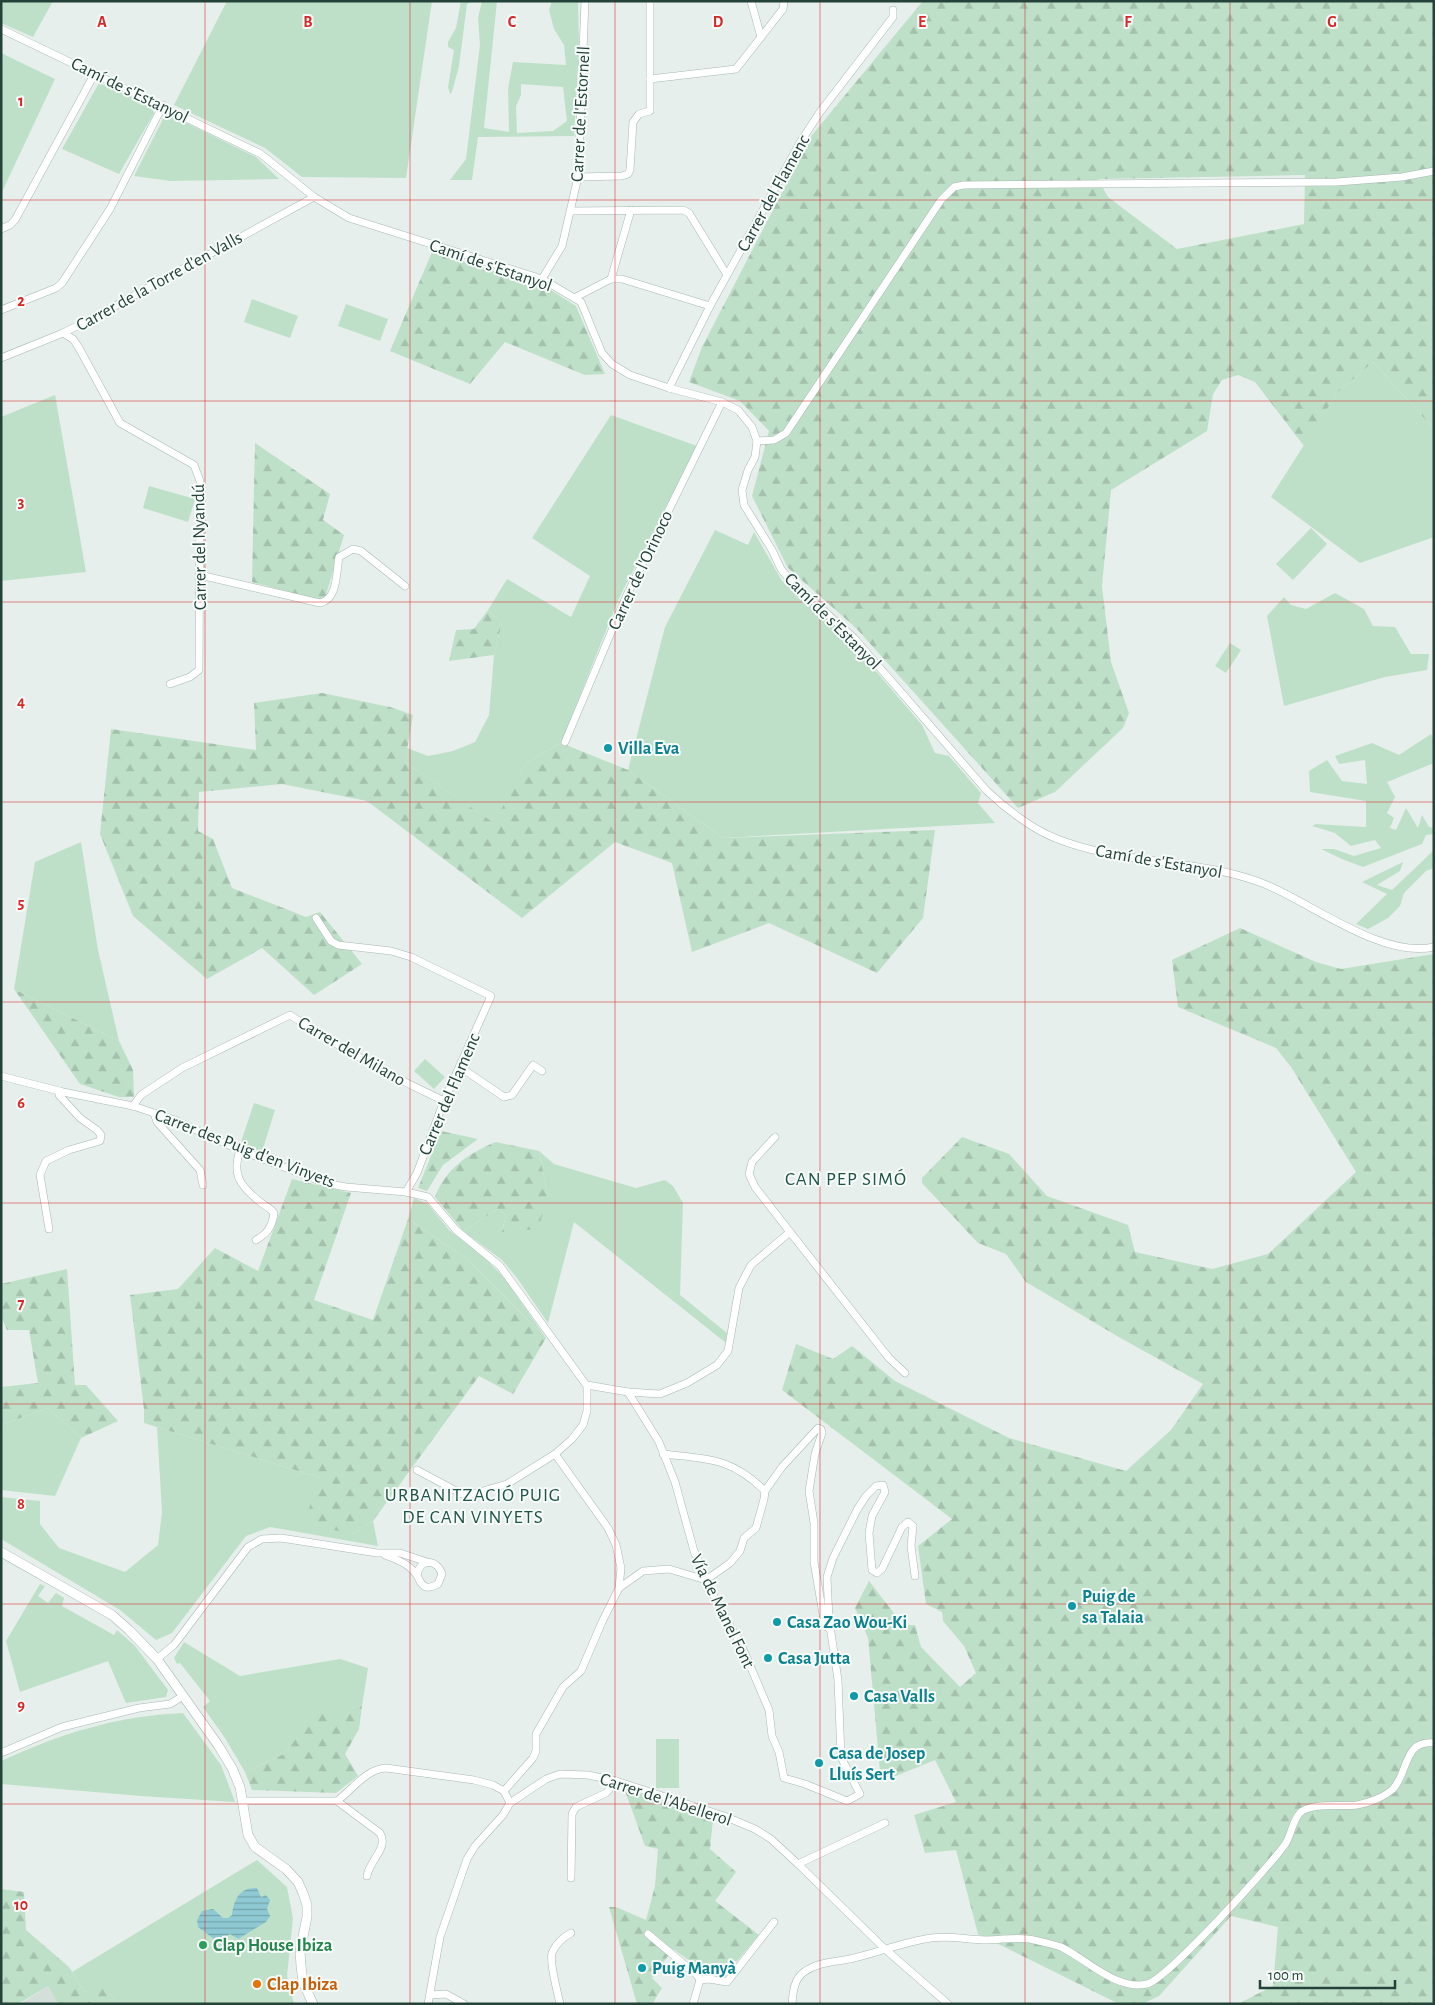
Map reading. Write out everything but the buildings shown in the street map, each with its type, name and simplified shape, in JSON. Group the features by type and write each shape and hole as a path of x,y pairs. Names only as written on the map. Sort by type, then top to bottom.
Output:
{"street":[{"name":"Carrer de l'Estornell","path":"542,279 562,246 578,176 585,1"},
{"path":"578,176 622,176 628,174 630,170 634,122 639,114 650,110 650,1"},
{"path":"751,1 762,37"},
{"path":"650,79 736,68 783,9 784,1"},
{"name":"Carrer del Flamenc","path":"669,388 710,306 801,141 820,112 893,17 893,10"},
{"name":"Camí de s'Estanyol","path":"1,29 261,154 314,197 349,218 542,279 576,297"},
{"path":"1,229 10,225 15,220 94,73"},
{"path":"1,310 56,288 62,283 110,209 163,106"},
{"path":"710,306 622,279 611,279 576,297 585,308 602,353 607,360 630,375 722,402 743,414 752,427 757,441 774,440 786,433 941,200 954,187 964,185 1337,182 1402,177 1434,171"},
{"name":"Carrer de la Torre d'en Valls","path":"1,358 63,333 314,197"},
{"path":"611,279 632,210"},
{"path":"571,211 683,210 689,213 727,276"},
{"name":"Carrer del Nyandú","path":"63,333 73,340 79,348 120,423 194,465 200,481 199,670 190,677 170,684"},
{"name":"Carrer de l'Orinoco","path":"565,742 626,596 722,402"},
{"name":"Camí de s'Estanyol","path":"757,441 755,457 744,482 742,498 749,514 766,539 781,569 790,580 858,642 986,791 1001,804 1041,831 1070,844 1104,853 1228,872 1291,895 1356,932 1407,948 1422,949 1434,947"},
{"path":"200,576 320,604 326,602 333,595 339,557 353,549 361,551 405,586"},
{"name":"Carrer del Flamenc","path":"316,918 331,941 338,945 390,950 412,957 491,996 444,1101 417,1173 406,1192"},
{"name":"Carrer del Milano","path":"133,1106 141,1095 182,1068 290,1015 333,1044 390,1076 444,1101"},
{"path":"460,1067 504,1097 512,1094 532,1065 542,1071"},
{"name":"Carrer des Puig d'en Vinyets","path":"1,1076 60,1091 133,1106 172,1119 240,1150 325,1182 406,1192 428,1197 456,1230 500,1266 587,1385"},
{"path":"49,1228 40,1175 46,1161 69,1150 100,1141 101,1136 97,1130 80,1118 59,1095 60,1091"},
{"path":"154,1113 157,1122 200,1170 203,1185"},
{"path":"776,1137 752,1162 749,1174 755,1187 889,1358 905,1373"},
{"path":"240,1150 235,1164 237,1175 259,1202 270,1208 274,1213 273,1223 267,1233 256,1240"},
{"path":"417,1470 462,1494 469,1495 507,1484 556,1454 572,1439 583,1425 588,1397 587,1385 628,1392 660,1394 687,1383 717,1364 728,1351 739,1288 751,1265 790,1232"},
{"name":"Vía de Manel Font","path":"628,1392 659,1442 674,1482 694,1551 706,1580 743,1649 769,1710 772,1736 784,1778 847,1801 860,1794 841,1757 838,1680 830,1629"},
{"path":"620,1588 644,1571 669,1569 706,1580 730,1563 740,1551 744,1538 756,1528 765,1491 782,1467 818,1428 821,1429 822,1433 815,1454 809,1491 814,1523 814,1562 819,1598 825,1626 830,1629"},
{"path":"504,1791 533,1758 536,1751 536,1734 563,1687 581,1671 602,1622 620,1588 621,1568 616,1545 608,1528 556,1454"},
{"path":"663,1454 729,1464 752,1478 765,1491"},
{"path":"830,1629 827,1577 833,1558 857,1510 866,1496 876,1486 883,1485 886,1492 872,1516 869,1533 872,1570 877,1573 882,1569 902,1527 908,1522 914,1526 911,1546 915,1576"},
{"path":"157,1659 174,1645 248,1548 255,1542 271,1537 378,1553 400,1553 434,1563 440,1567 442,1574 438,1584 432,1587 425,1586 419,1582 417,1575 398,1560 378,1553"},
{"path":"1,1552 112,1615 157,1659 183,1696 232,1768 243,1801 248,1834 255,1847 286,1868 298,1882 303,1893 307,1905 300,1951 300,1966 303,1982 313,2004"},
{"path":"417,1575 421,1565 427,1562"},
{"path":"1,1753 62,1727 139,1708 170,1704 183,1696"},
{"path":"792,2004 797,1980 804,1972 818,1964 851,1958 931,1938 951,1936 985,1940 1031,1939 1061,1947 1084,1963 1116,1979 1136,1984 1148,1984 1156,1980 1174,1964 1262,1873 1286,1842 1299,1813 1310,1806 1359,1805 1383,1796 1394,1787 1402,1775 1411,1752 1416,1746 1424,1742 1434,1742"},
{"path":"337,1801 370,1772 378,1768 404,1770 460,1780 474,1780 493,1785 504,1791 510,1803"},
{"name":"Carrer de l'Abellerol","path":"428,2004 440,1937 467,1859 510,1803 546,1779 560,1774 588,1775 616,1781 724,1816 755,1829 771,1839 885,1949 948,2004"},
{"path":"571,1878 572,1814 576,1807 606,1793 616,1781"},
{"path":"243,1801 337,1801 380,1833 383,1838 384,1844 368,1867 367,1876"},
{"path":"798,1864 885,1823"},
{"path":"700,1980 709,1979 727,1982 774,1922"},
{"path":"560,2004 552,1954 563,1937 570,1933"},
{"path":"648,1934 697,1975 700,1980 693,2004"},
{"path":"430,1995 446,1994 464,2004"}],"shaded area":[{"path":"48,1986 58,2004 20,2004"}],"green space":[{"path":"1,1 53,1 33,37 1,23"},
{"path":"227,1 432,1 406,178 302,177 265,148 174,105"},
{"path":"461,1 473,1 467,4 459,66 450,94 448,87 454,50 448,47 448,42 456,28"},
{"path":"482,1 497,1 484,128 509,132 508,89 513,62 566,65 564,45 554,29 549,10 552,1 578,1 579,46 574,136 478,137 472,180 450,180 466,159 480,45 478,18","holes":["521,84 563,87 567,121 553,131 517,133 516,106 521,95"]},
{"path":"923,1 1434,1 1434,429 1373,362 1337,393 1304,446 1255,382 1238,375 1222,380 1213,394 1207,431 1111,490 1102,586 1111,662 1129,713 1123,728 1055,792 1018,808 856,628 788,568 752,496 769,431 740,401 689,382 702,347 812,135","holes":["1305,175 1304,224 1177,249 1108,197 1098,179"]},
{"path":"1,53 55,79 1,194"},
{"path":"99,83 151,105 154,113 119,174 62,149"},
{"path":"166,113 256,157 279,179 171,181 134,176"},
{"path":"432,252 546,287 576,306 605,374 585,375 505,342 470,384 390,351"},
{"path":"252,299 298,316 290,338 244,322"},
{"path":"346,304 388,319 380,341 338,326"},
{"path":"1373,362 1434,429 1434,537 1360,563 1271,497 1337,393"},
{"path":"55,395 86,572 1,581 1,417"},
{"path":"611,415 697,446 619,598 561,743 526,763 495,824 405,762 407,748 428,756 453,751 475,742 489,715 494,655 502,623 488,610 507,579 571,617 590,576 532,538"},
{"path":"255,443 330,494 323,520 344,535 325,598 319,600 252,582"},
{"path":"149,486 195,499 188,522 143,508"},
{"path":"1311,528 1327,544 1293,580 1276,564"},
{"path":"715,530 748,545 754,532 782,581 846,636 922,725 935,753 949,756 981,793 978,803 995,823 723,838 628,770 665,627"},
{"path":"1335,593 1364,609 1373,626 1395,627 1411,654 1429,654 1427,670 1385,677 1284,706 1267,616 1284,597 1291,605 1306,609"},
{"path":"488,610 502,623 494,655 449,661 456,630 474,629"},
{"path":"1230,643 1241,650 1226,673 1215,666"},
{"path":"322,693 390,707 413,715 405,762 494,823 526,763 561,743 628,770 723,838 935,830 923,918 877,973 769,923 692,952 672,863 615,842 522,918 367,801 282,784 199,792 198,831 213,839 232,888 306,917 320,912 362,964 314,995 262,948 207,979 133,916 100,834 111,729 256,750 254,703"},
{"path":"1431,734 1434,740 1434,763 1387,782 1395,797 1387,813 1394,818 1390,828 1396,830 1406,808 1418,828 1422,815 1429,827 1434,828 1434,834 1426,835 1422,844 1363,867 1321,849 1334,849 1354,856 1381,848 1375,840 1351,846 1335,833 1312,826 1316,824 1366,827 1366,801 1310,792 1309,771 1327,760 1342,781 1367,784 1365,760 1339,764 1335,756 1372,743 1399,755"},
{"path":"81,842 98,950 119,1041 14,989 35,862"},
{"path":"1434,850 1434,868 1426,871 1404,893 1400,906 1388,918 1368,929 1356,924 1387,894 1362,882 1403,862 1400,871 1377,885 1392,890"},
{"path":"1240,928 1316,962 1341,969 1434,954 1434,2004 1238,2004 1273,1986 1278,1927 1231,1916 1159,1996 1142,2004 1119,2004 978,1934 956,1850 925,1853 914,1815 956,1802 935,1760 881,1782 868,1638 855,1608 869,1581 903,1625 915,1625 921,1647 960,1687 976,1673 964,1646 943,1621 942,1612 926,1604 918,1546 952,1519 782,1390 796,1344 833,1359 852,1346 895,1381 1009,1438 1126,1471 1171,1430 1203,1384 1026,1282 1006,1254 978,1243 922,1183 922,1178 962,1137 1009,1154 1047,1196 1128,1225 1135,1252 1212,1269 1268,1254 1356,1172 1291,1067 1276,1048 1178,1007 1172,960"},
{"path":"14,989 119,1041 133,1070 134,1097 119,1097 80,1084"},
{"path":"425,1059 445,1077 434,1089 414,1071"},
{"path":"254,1103 275,1110 262,1152 240,1145"},
{"path":"441,1131 478,1139 443,1165 427,1191 418,1188"},
{"path":"496,1142 539,1151 548,1197 538,1229 502,1232 506,1215 498,1209 463,1231 435,1197 445,1178 452,1170 477,1151"},
{"path":"539,1151 554,1164 636,1188 665,1180 673,1186 683,1203 680,1295 727,1333 726,1343 574,1222 548,1323 502,1260 463,1231 498,1209 506,1215 502,1231 548,1197"},
{"path":"292,1179 351,1193 314,1300 373,1320 408,1219 468,1260 546,1338 513,1394 479,1376 373,1521 352,1534 303,1523 321,1478 144,1423 144,1409 130,1295 178,1289 215,1248 258,1271"},
{"path":"414,1198 428,1204 449,1230 485,1258 505,1279 546,1338 468,1260 408,1219"},
{"path":"67,1269 75,1385 86,1385 118,1421 81,1438 48,1408 1,1425 1,1387 38,1383 29,1330 7,1330 1,1316 1,1284"},
{"path":"48,1408 81,1438 55,1496 1,1490 1,1425"},
{"path":"157,1427 321,1478 352,1534 373,1521 378,1546 270,1527 246,1536 172,1633 156,1640 120,1610 1,1539 1,1497 40,1501 40,1524 59,1548 125,1572 158,1545 162,1512"},
{"path":"40,1584 45,1586 38,1596 48,1603 56,1593 64,1598 62,1606 114,1635 117,1630 135,1646 168,1690 166,1697 126,1703 108,1661 20,1692 6,1641"},
{"path":"184,1642 240,1676 340,1659 368,1668 362,1706 316,1714 284,1754 245,1772 225,1738 203,1707 210,1701 180,1663 177,1664 174,1658"},
{"path":"362,1706 359,1729 345,1754 358,1776 336,1793 252,1790 245,1772 284,1754 316,1713"},
{"path":"183,1713 221,1765 235,1802 1,1784 1,1761 46,1742 112,1722"},
{"path":"656,1739 679,1739 679,1788 656,1788"},
{"path":"624,1788 713,1820 710,1849 736,1872 715,1901 759,1935 725,1975 700,1968 673,1949 652,1978 662,1988 652,2004 637,2004 609,1907 616,1907 646,1920 655,1886 658,1849 645,1846"},
{"name":"Clap House Ibiza","path":"257,1860 287,1887 293,1918 287,1976 294,2004 116,2004 107,1987 84,1992 72,1972"},
{"path":"1,1889 24,1892 26,1930 69,1967 84,1992 107,1986 116,2004 58,2004 48,1986 18,2004 1,2004"}],"water":[{"path":"251,1888 257,1888 261,1897 266,1895 270,1900 267,1909 270,1916 266,1922 238,1939 230,1934 220,1939 214,1939 198,1927 197,1920 202,1911 213,1909 223,1918 228,1918 232,1915 238,1895"}],"place":[{"name":"Villa Eva","path":"608,748"},
{"name":"Puig de sa Talaia","path":"1072,1606"},
{"name":"Casa Zao Wou-Ki","path":"777,1622"},
{"name":"Casa Jutta","path":"768,1658"},
{"name":"Casa Valls","path":"854,1696"},
{"name":"Casa de Josep Lluís Sert","path":"819,1763"},
{"name":"Clap House Ibiza","path":"203,1945"},
{"name":"Puig Manyà","path":"642,1968"},
{"name":"Clap Ibiza","path":"257,1984"}],"district":[{"name":"CAN PEP SIMÓ","path":"846,1178"},
{"name":"URBANITZACIÓ PUIG DE CAN VINYETS","path":"473,1505"}]}
